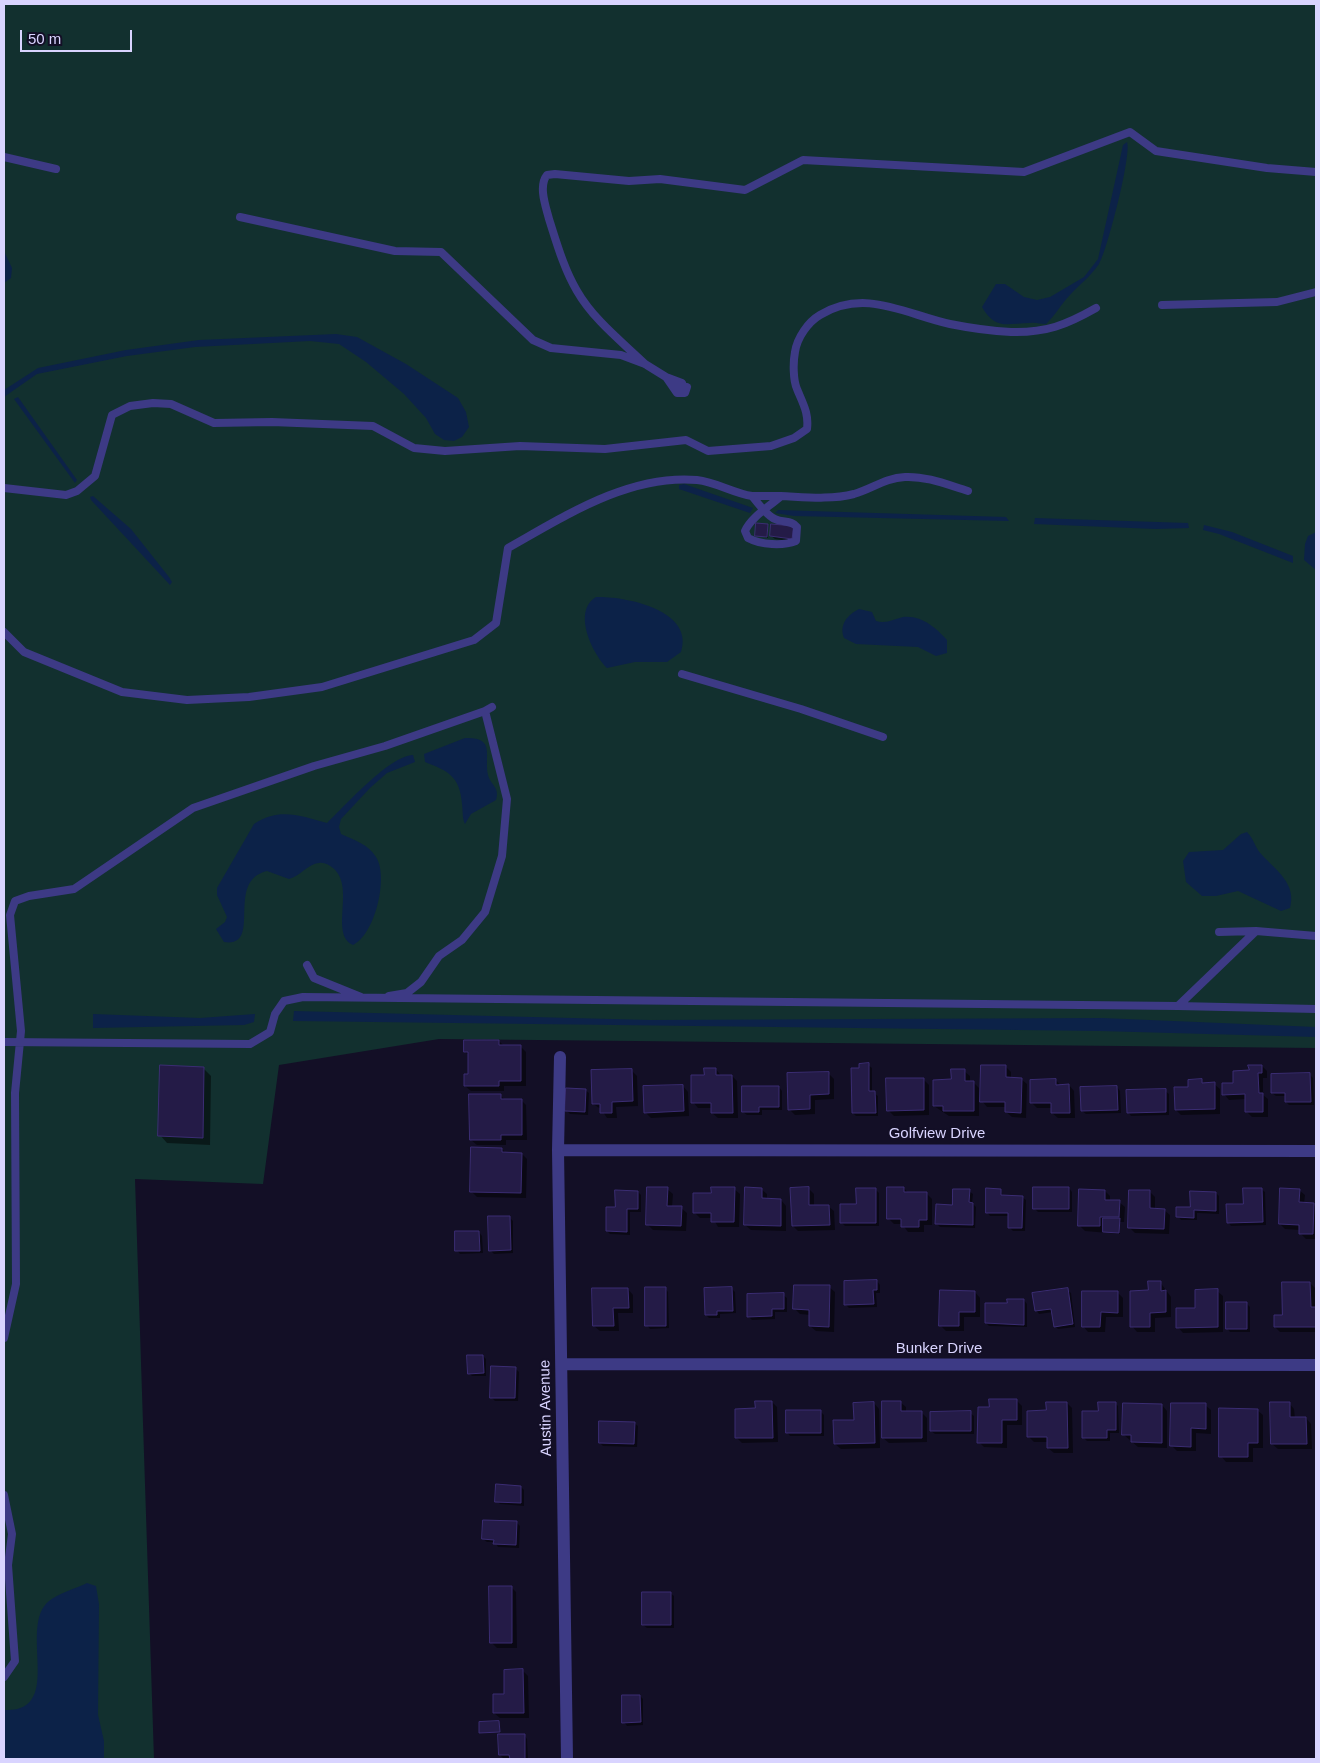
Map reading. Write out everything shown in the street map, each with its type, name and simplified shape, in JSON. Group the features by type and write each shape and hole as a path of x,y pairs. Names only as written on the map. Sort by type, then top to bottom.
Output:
{"street":[{"name":"Austin Avenue","path":"560,1057 558,1150 567,1759"},
{"name":"Golfview Drive","path":"558,1150 1316,1151"},
{"name":"Bunker Drive","path":"562,1364 1316,1365"}],"lane":[{"path":"645,364 600,321 577,292 562,261 547,210 543,188 544,179 547,175 554,174 629,181 660,179 745,190 803,160 1024,172 1130,132 1156,151 1267,168 1316,172"},
{"path":"4,157 56,169"},
{"path":"240,217 395,251 441,252 533,340 551,348 621,355 645,364 666,377"},
{"path":"1162,305 1277,302 1316,292"},
{"path":"4,488 66,495 77,491 94,476 112,415 130,406 153,404 171,404 214,423 272,422 373,426 414,448 445,451 520,446 605,449 686,440 708,451 771,446 794,438 807,429 809,418 797,388 795,350 804,331 814,319 828,310 849,303 869,302 893,306 949,324 1010,332 1052,329 1096,308"},
{"path":"4,632 24,652 122,692 187,700 249,697 322,687 474,640 496,623 508,548 583,506 649,483 680,479 700,480 740,494 752,496 837,498 856,494 887,480 904,477 922,478 968,491"},
{"path":"752,496 765,510 773,519 794,523 797,527 796,541 788,544 770,543 748,538 745,532 747,526 765,510 781,496"},
{"path":"682,674 801,709 884,737"},
{"path":"4,1338 16,1284 15,1093 20,1042 10,915 14,901 29,896 74,889 193,808 314,766 385,746 488,709 507,799 502,856 485,912 462,940 439,956 421,982 407,993 366,999 314,978 307,965"},
{"path":"1178,1006 1256,931"},
{"path":"1219,932 1256,931 1316,936"},
{"path":"4,1042 250,1044 270,1032 275,1014 284,1000 303,997 1316,1009"},
{"path":"4,1495 12,1534 8,1565 16,1661 4,1677"}],"green space":[{"path":"4,4 1316,4 1316,1048 439,1039 279,1065 263,1184 135,1179 154,1759 4,1759"}],"water":[{"path":"1127,142 1126,164 1118,203 1103,256 1096,268 1046,324 1003,324 992,320 982,307 996,284 1005,284 1024,297 1037,300 1050,297 1084,277 1098,259 1123,145"},
{"path":"4,251 12,268 11,278 4,283"},
{"path":"336,334 357,337 406,364 458,398 466,412 469,427 462,437 454,441 444,440 435,434 426,418 404,394 366,362 339,344 310,341 195,347 127,356 37,374 4,397 4,390 38,368 126,350 199,340"},
{"path":"18,397 77,480 75,483 14,399"},
{"path":"684,484 753,508 750,513 679,489 679,485"},
{"path":"93,496 131,529 169,577 172,582 170,585 91,500 90,497"},
{"path":"778,510 1006,517 1009,521 794,516 775,513"},
{"path":"1035,518 1188,523 1189,528 1156,529 1034,524"},
{"path":"1204,525 1232,532 1293,556 1293,563 1219,534 1203,530"},
{"path":"1316,532 1316,570 1304,560 1305,544 1308,536"},
{"path":"596,597 609,597 639,603 655,608 668,616 678,626 683,638 681,652 667,662 635,662 607,668 591,643 585,622 585,612 589,603"},
{"path":"859,609 872,612 876,621 880,622 910,617 928,623 947,640 947,653 936,656 918,647 856,644 844,638 843,625 845,621"},
{"path":"465,738 475,738 485,744 487,749 488,775 496,789 497,796 496,800 471,814 465,824 459,787 446,772 425,762 424,754"},
{"path":"413,755 415,762 387,773 341,819 339,827 341,834 369,849 376,857 380,866 381,878 378,905 368,930 361,939 353,945 346,939 343,931 343,898 339,876 333,868 321,863 311,865 289,879 267,871 254,877 248,887 245,899 242,935 236,941 224,942 216,929 225,922 227,917 217,895 217,888 254,824 263,819 281,814 290,814 327,823 380,772 403,757"},
{"path":"1247,832 1260,852 1279,872 1288,885 1291,892 1290,908 1281,911 1238,891 1216,896 1202,896 1186,882 1183,861 1189,852 1223,850 1241,834"},
{"path":"294,1011 651,1020 1102,1018 1316,1027 1316,1037 1099,1031 293,1021"},
{"path":"93,1014 200,1018 255,1014 254,1022 244,1025 93,1028"},
{"path":"87,1583 96,1586 99,1604 98,1715 104,1741 104,1759 4,1759 4,1710 22,1707 33,1698 37,1684 37,1629 40,1613 53,1598"}],"building":[{"path":"756,523 768,524 767,537 755,536"},
{"path":"771,524 794,526 792,539 770,536"},
{"path":"464,1040 499,1040 499,1045 521,1045 521,1081 499,1081 499,1086 464,1086 464,1074 468,1074 468,1052 464,1052"},
{"path":"869,1063 869,1091 875,1091 876,1113 852,1113 851,1068 859,1068 859,1064"},
{"path":"160,1065 204,1067 203,1138 158,1136"},
{"path":"981,1065 1006,1065 1006,1077 1022,1078 1021,1113 1005,1112 1005,1102 980,1102"},
{"path":"1248,1065 1262,1065 1262,1073 1258,1073 1259,1093 1263,1093 1263,1112 1245,1112 1245,1094 1222,1095 1222,1083 1233,1083 1233,1071 1249,1070"},
{"path":"704,1068 716,1068 716,1075 732,1075 733,1113 711,1113 711,1103 691,1103 691,1075 704,1075"},
{"path":"632,1069 633,1101 612,1102 612,1113 600,1113 600,1104 592,1104 591,1070"},
{"path":"951,1069 965,1069 965,1081 974,1081 974,1111 943,1111 943,1106 933,1106 933,1080 951,1079"},
{"path":"829,1072 829,1094 810,1095 810,1109 788,1110 787,1073"},
{"path":"1310,1073 1311,1102 1285,1102 1285,1093 1271,1093 1271,1074"},
{"path":"886,1078 924,1078 924,1110 887,1111"},
{"path":"1056,1079 1056,1085 1069,1084 1070,1113 1051,1113 1051,1103 1030,1103 1030,1080"},
{"path":"1202,1079 1202,1083 1215,1082 1215,1109 1175,1110 1174,1087 1188,1087 1188,1080"},
{"path":"683,1085 684,1111 644,1113 643,1086"},
{"path":"742,1086 779,1086 779,1107 759,1107 759,1112 742,1112"},
{"path":"1117,1086 1118,1110 1081,1111 1080,1087"},
{"path":"566,1088 586,1089 585,1112 565,1111"},
{"path":"1166,1089 1166,1112 1127,1113 1126,1090"},
{"path":"469,1094 501,1094 501,1099 522,1099 522,1135 501,1135 501,1140 470,1140"},
{"path":"471,1147 502,1148 502,1152 522,1153 521,1193 470,1192"},
{"path":"647,1187 668,1187 667,1206 682,1206 681,1226 646,1225"},
{"path":"711,1187 735,1187 734,1222 711,1222 711,1213 693,1213 693,1193 711,1193"},
{"path":"745,1187 762,1188 762,1198 781,1199 781,1226 744,1225"},
{"path":"809,1187 809,1205 829,1205 830,1225 792,1226 790,1188"},
{"path":"887,1187 904,1187 904,1192 927,1192 927,1220 919,1220 919,1227 901,1227 901,1219 887,1219"},
{"path":"1033,1187 1069,1187 1069,1209 1033,1209"},
{"path":"856,1188 876,1188 876,1223 840,1223 840,1204 856,1204"},
{"path":"986,1188 1001,1189 1001,1195 1023,1196 1022,1228 1008,1228 1008,1213 986,1213"},
{"path":"1243,1188 1262,1188 1263,1222 1227,1223 1226,1204 1243,1204"},
{"path":"1280,1188 1300,1189 1299,1202 1314,1203 1313,1234 1299,1234 1299,1225 1279,1224"},
{"path":"953,1189 970,1189 969,1202 973,1203 973,1225 935,1224 936,1204 952,1205"},
{"path":"1079,1189 1105,1190 1105,1200 1120,1200 1119,1217 1100,1217 1100,1226 1078,1226"},
{"path":"615,1190 638,1191 638,1209 627,1209 627,1232 606,1231 606,1207 615,1207"},
{"path":"1129,1190 1150,1190 1150,1208 1165,1209 1164,1229 1128,1228"},
{"path":"1190,1191 1216,1192 1216,1211 1194,1210 1194,1218 1176,1217 1176,1207 1190,1207"},
{"path":"488,1216 510,1216 511,1250 489,1251"},
{"path":"1103,1218 1120,1218 1119,1233 1103,1232"},
{"path":"455,1231 479,1231 480,1251 455,1251"},
{"path":"877,1280 877,1290 873,1290 874,1304 844,1305 844,1281"},
{"path":"1148,1281 1161,1281 1161,1291 1166,1290 1166,1312 1150,1313 1150,1327 1130,1327 1130,1291 1148,1290"},
{"path":"1282,1282 1310,1282 1311,1307 1316,1307 1316,1327 1274,1327 1274,1315 1282,1315"},
{"path":"794,1285 830,1285 829,1327 809,1326 809,1310 793,1309"},
{"path":"645,1287 666,1287 666,1326 645,1326"},
{"path":"732,1287 733,1311 717,1311 717,1315 705,1315 704,1288"},
{"path":"592,1288 628,1288 629,1308 613,1308 614,1326 593,1326"},
{"path":"1068,1288 1073,1324 1054,1327 1051,1309 1035,1311 1032,1293"},
{"path":"1218,1289 1218,1327 1176,1328 1176,1308 1195,1308 1195,1290"},
{"path":"940,1290 975,1291 975,1312 959,1312 959,1326 939,1326"},
{"path":"1082,1291 1118,1291 1118,1313 1101,1312 1100,1327 1082,1327"},
{"path":"784,1293 784,1309 772,1309 772,1316 747,1317 747,1294"},
{"path":"1007,1299 1024,1299 1024,1325 985,1323 985,1303 1007,1303"},
{"path":"1226,1302 1247,1302 1247,1329 1226,1329"},
{"path":"467,1355 483,1355 484,1373 468,1374"},
{"path":"491,1366 516,1367 515,1398 490,1398"},
{"path":"989,1399 1017,1399 1017,1420 1002,1420 1002,1443 977,1443 978,1407 989,1407"},
{"path":"755,1401 772,1401 773,1438 735,1438 735,1409 755,1408"},
{"path":"882,1401 901,1401 901,1411 922,1411 922,1438 882,1438"},
{"path":"874,1402 875,1443 834,1444 833,1420 854,1420 853,1403"},
{"path":"1046,1402 1067,1402 1068,1448 1047,1448 1047,1437 1027,1437 1027,1411 1046,1410"},
{"path":"1098,1402 1116,1402 1116,1430 1107,1430 1107,1438 1082,1438 1082,1411 1098,1411"},
{"path":"1270,1402 1290,1402 1290,1417 1306,1417 1307,1444 1271,1444"},
{"path":"1123,1403 1162,1404 1162,1443 1131,1442 1131,1435 1122,1435"},
{"path":"1171,1403 1206,1403 1206,1429 1191,1428 1191,1447 1170,1446"},
{"path":"1219,1408 1258,1409 1258,1443 1248,1443 1248,1457 1219,1457"},
{"path":"786,1410 821,1410 821,1433 786,1433"},
{"path":"971,1411 971,1431 930,1431 930,1412"},
{"path":"599,1421 635,1422 634,1444 599,1443"},
{"path":"496,1484 521,1486 521,1503 495,1502"},
{"path":"483,1520 517,1521 516,1545 493,1544 494,1540 482,1539"},
{"path":"489,1586 512,1586 512,1643 490,1643"},
{"path":"642,1592 671,1592 671,1625 642,1625"},
{"path":"523,1669 524,1713 493,1713 493,1694 504,1694 504,1670"},
{"path":"622,1695 640,1695 641,1722 622,1723"},
{"path":"499,1721 500,1732 479,1733 479,1722"},
{"path":"498,1734 525,1734 525,1759 510,1759 509,1755 499,1755"}]}
